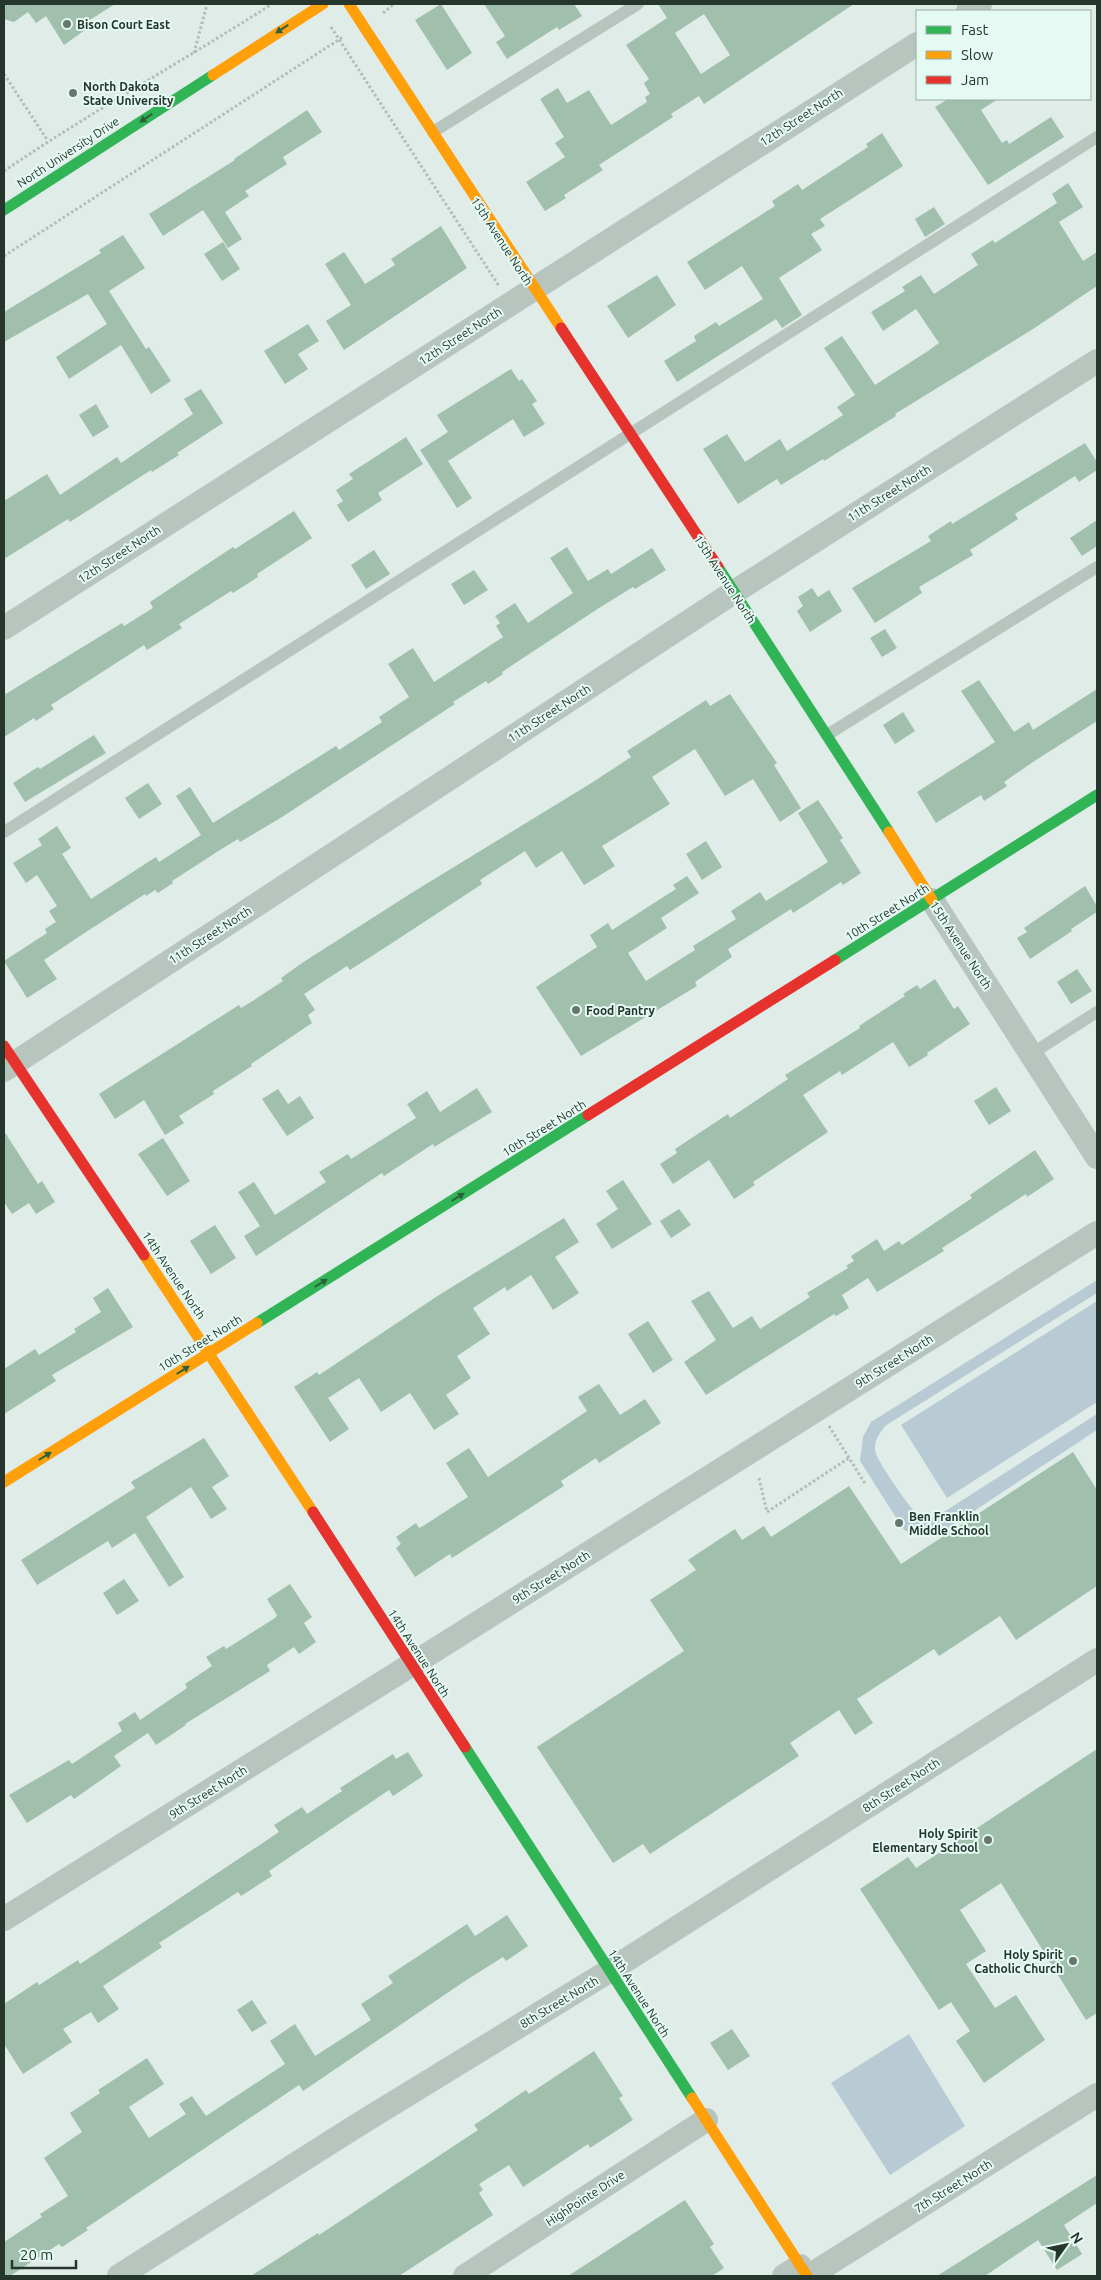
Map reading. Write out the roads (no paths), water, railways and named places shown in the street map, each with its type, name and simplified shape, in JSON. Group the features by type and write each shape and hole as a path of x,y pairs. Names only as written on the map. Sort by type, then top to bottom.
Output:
{"street":[{"name":"North University Drive","path":"4,210 323,4"},
{"name":"15th Avenue North","path":"349,4 533,289 630,433 827,735 1097,1157"},
{"name":"12th Street North","path":"4,628 916,45"},
{"name":"11th Street North","path":"7,1060 734,592 1097,361"},
{"name":"10th Street North","path":"4,1482 1097,796"},
{"name":"14th Avenue North","path":"7,1060 210,1353 706,2120 800,2274"},
{"name":"9th Street North","path":"4,1919 1097,1233"},
{"name":"8th Street North","path":"119,2276 361,2123 609,1972 1097,1660"},
{"name":"7th Street North","path":"800,2274 1097,2095"},
{"name":"HighPointe Drive","path":"465,2276 706,2120"}],"lane":[{"path":"433,132 638,4"},
{"path":"4,832 1097,137"},
{"path":"827,735 1097,567"},
{"path":"1031,1054 1097,1012"}],"place":[{"name":"Bison Court East","path":"67,24"},
{"name":"North Dakota State University","path":"73,93"},
{"name":"Food Pantry","path":"576,1010"},
{"name":"Ben Franklin Middle School","path":"899,1523"},
{"name":"Holy Spirit Elementary School","path":"988,1840"},
{"name":"Holy Spirit Catholic Church","path":"1073,1961"}]}
